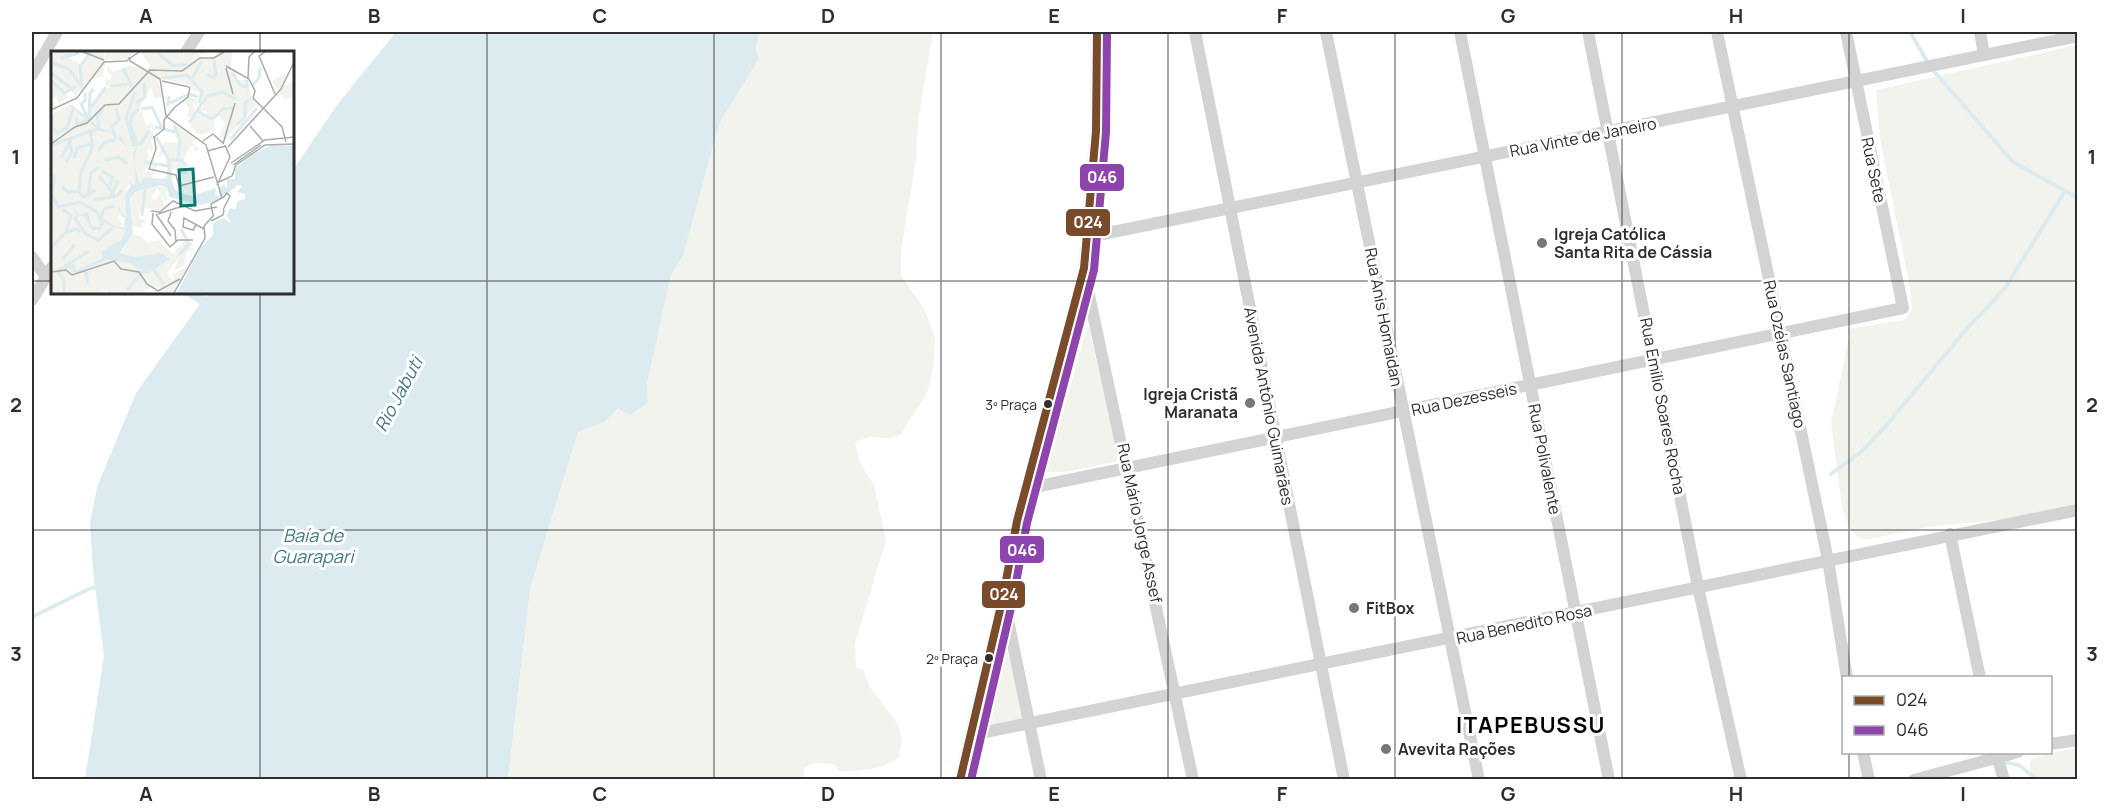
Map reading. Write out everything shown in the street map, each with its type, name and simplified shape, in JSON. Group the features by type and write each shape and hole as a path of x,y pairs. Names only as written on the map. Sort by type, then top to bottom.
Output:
{"street":[{"path":"32,75 57,32"},
{"path":"187,51 199,32"},
{"path":"960,780 1003,597 1005,574 1068,338 1084,268 1096,131 1097,32"},
{"name":"Avenida Antônio Guimarães","path":"1195,32 1344,780"},
{"name":"Rua Anis Homaidan","path":"1326,32 1479,780"},
{"name":"Rua Polivalente","path":"1460,32 1487,157 1575,613 1610,780"},
{"name":"Rua Emilio Soares Rocha","path":"1588,32 1698,587 1741,780"},
{"name":"Rua Ozéias Santiago","path":"1717,32 1828,560 1846,676"},
{"name":"Rua Sete","path":"1846,32 1903,308"},
{"path":"1980,32 1984,55"},
{"name":"Rua Vinte de Janeiro","path":"1088,237 2078,36"},
{"path":"32,257 49,272 32,300"},
{"name":"Rua Mário Jorge Assef","path":"1084,268 1193,780"},
{"name":"Rua Dezesseis","path":"1026,489 1903,308"},
{"name":"Rua Benedito Rosa","path":"971,735 1450,639 1950,534 2078,510"},
{"path":"1950,534 1980,676"},
{"path":"1003,597 1041,780"},
{"path":"2052,744 2078,740"},
{"path":"1863,754 1869,780"},
{"path":"1914,780 1997,755 2004,780"}],"shaded area":[{"path":"759,32 933,32 918,121 916,160 901,251 901,276 925,310 935,338 933,370 927,393 900,435 890,438 869,437 855,442 859,461 874,485 886,540 855,643 856,668 863,669 870,687 897,723 902,738 899,758 878,767 855,771 839,771 834,764 814,763 804,768 803,779 508,780 530,589 578,432 605,421 619,409 648,402 647,384 671,275 683,256 719,124 758,60 756,47"},
{"path":"2077,45 2077,507 2037,516 1928,527 1864,540 1857,537 1849,527 1842,507 1831,422 1849,339 1848,329 1905,320 1912,309 1910,288 1880,139 1876,90"},
{"path":"1088,324 1119,461 1065,472 1046,472"},
{"path":"1005,641 1024,719 980,726"},
{"path":"2077,747 2077,779 2031,779 2030,759"}],"water":[{"name":"Baía de Guarapari","path":"396,32 759,32 756,47 758,60 719,124 683,256 671,275 647,384 648,402 630,415 618,409 605,421 578,432 530,589 508,779 85,779 104,656 93,571 90,523 97,487 136,393 200,304 184,294 201,294 207,297 209,294 294,294 294,169 337,105"}],"waterway":[{"path":"1910,32 1928,63"},
{"path":"1932,69 2013,162 2078,198"},
{"path":"1831,474 1862,451 1885,427 1964,332 2005,288 2065,191"},
{"path":"32,617 91,588 99,587"},
{"path":"2003,761 2020,766 2038,780"}],"transit line":[{"name":"024","path":"960,780 1003,597 1017,521 1084,268 1096,131 1097,32"},
{"name":"046","path":"971,780 1013,599 1027,523 1094,270 1106,132 1107,32"}],"place":[{"name":"Igreja Católica Santa Rita de Cássia","path":"1542,243"},
{"name":"Igreja Cristã Maranata","path":"1250,403"},
{"name":"3º Praça","path":"1048,404"},
{"name":"FitBox","path":"1354,608"},
{"name":"2º Praça","path":"989,658"},
{"name":"Avevita Rações","path":"1386,749"}],"district":[{"name":"ITAPEBUSSU","path":"1531,725"}],"water label":[{"name":"Rio Jabuti","path":"398,394"}]}
